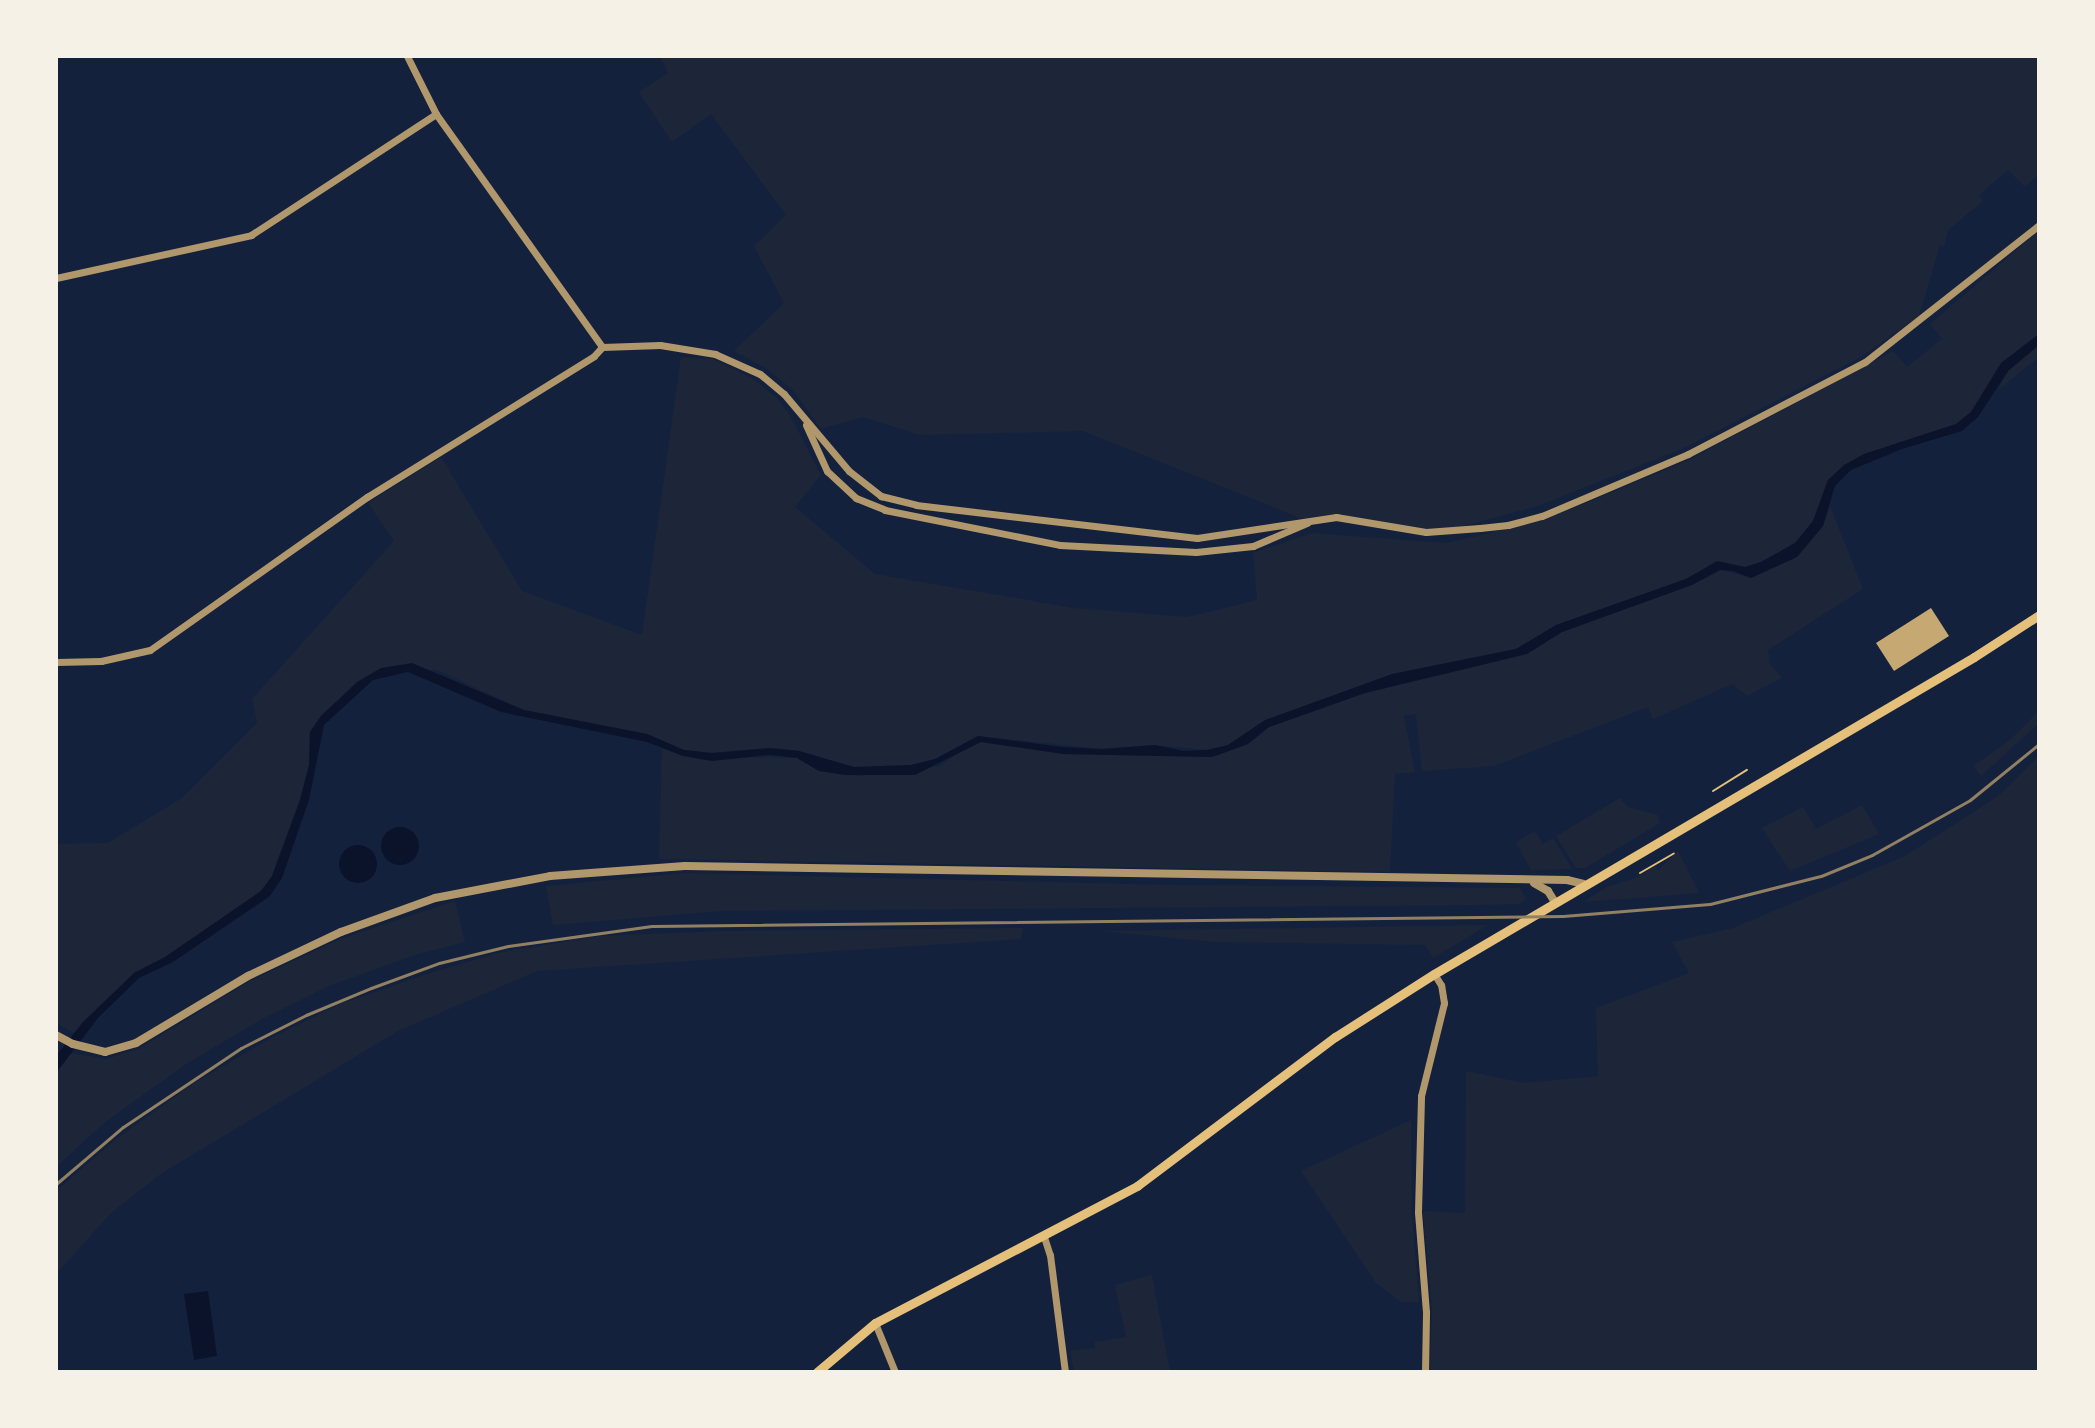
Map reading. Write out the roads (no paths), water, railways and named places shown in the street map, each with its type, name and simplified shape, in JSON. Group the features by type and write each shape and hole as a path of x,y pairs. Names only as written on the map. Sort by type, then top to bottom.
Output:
{"main road":[{"path":"817,1372 875,1323 1145,1182 1335,1037 1434,974 1949,672 2039,615"}],"street":[{"path":"407,56 436,114 602,347"},
{"path":"56,278 251,235 436,114"},
{"path":"56,662 101,661 150,650 367,497 594,356 602,347 660,345 715,354 760,374 784,394 849,471 881,496 916,505 1197,538 1315,520 1356,519 1426,532 1508,525 1542,516 1688,454 1865,362 2039,225"},
{"path":"801,416 827,471 856,498 885,510 1060,545 1196,552 1253,546 1315,520"},
{"path":"56,1036 89,1050 105,1052 136,1043 248,976 400,909 435,898 550,876 685,866 1525,880 1584,884"},
{"path":"1525,880 1540,885 1555,902"},
{"path":"1425,1372 1426,1312 1418,1181 1421,1096 1444,1003 1441,985 1434,974"},
{"path":"1044,1237 1050,1255 1065,1372"},
{"path":"875,1323 895,1372"}],"railway":[{"path":"56,1184 123,1127 241,1048 306,1015 371,988 439,963 508,946 652,926 1563,916 1710,904 1821,876 1872,855 1970,800 2039,744"}]}
